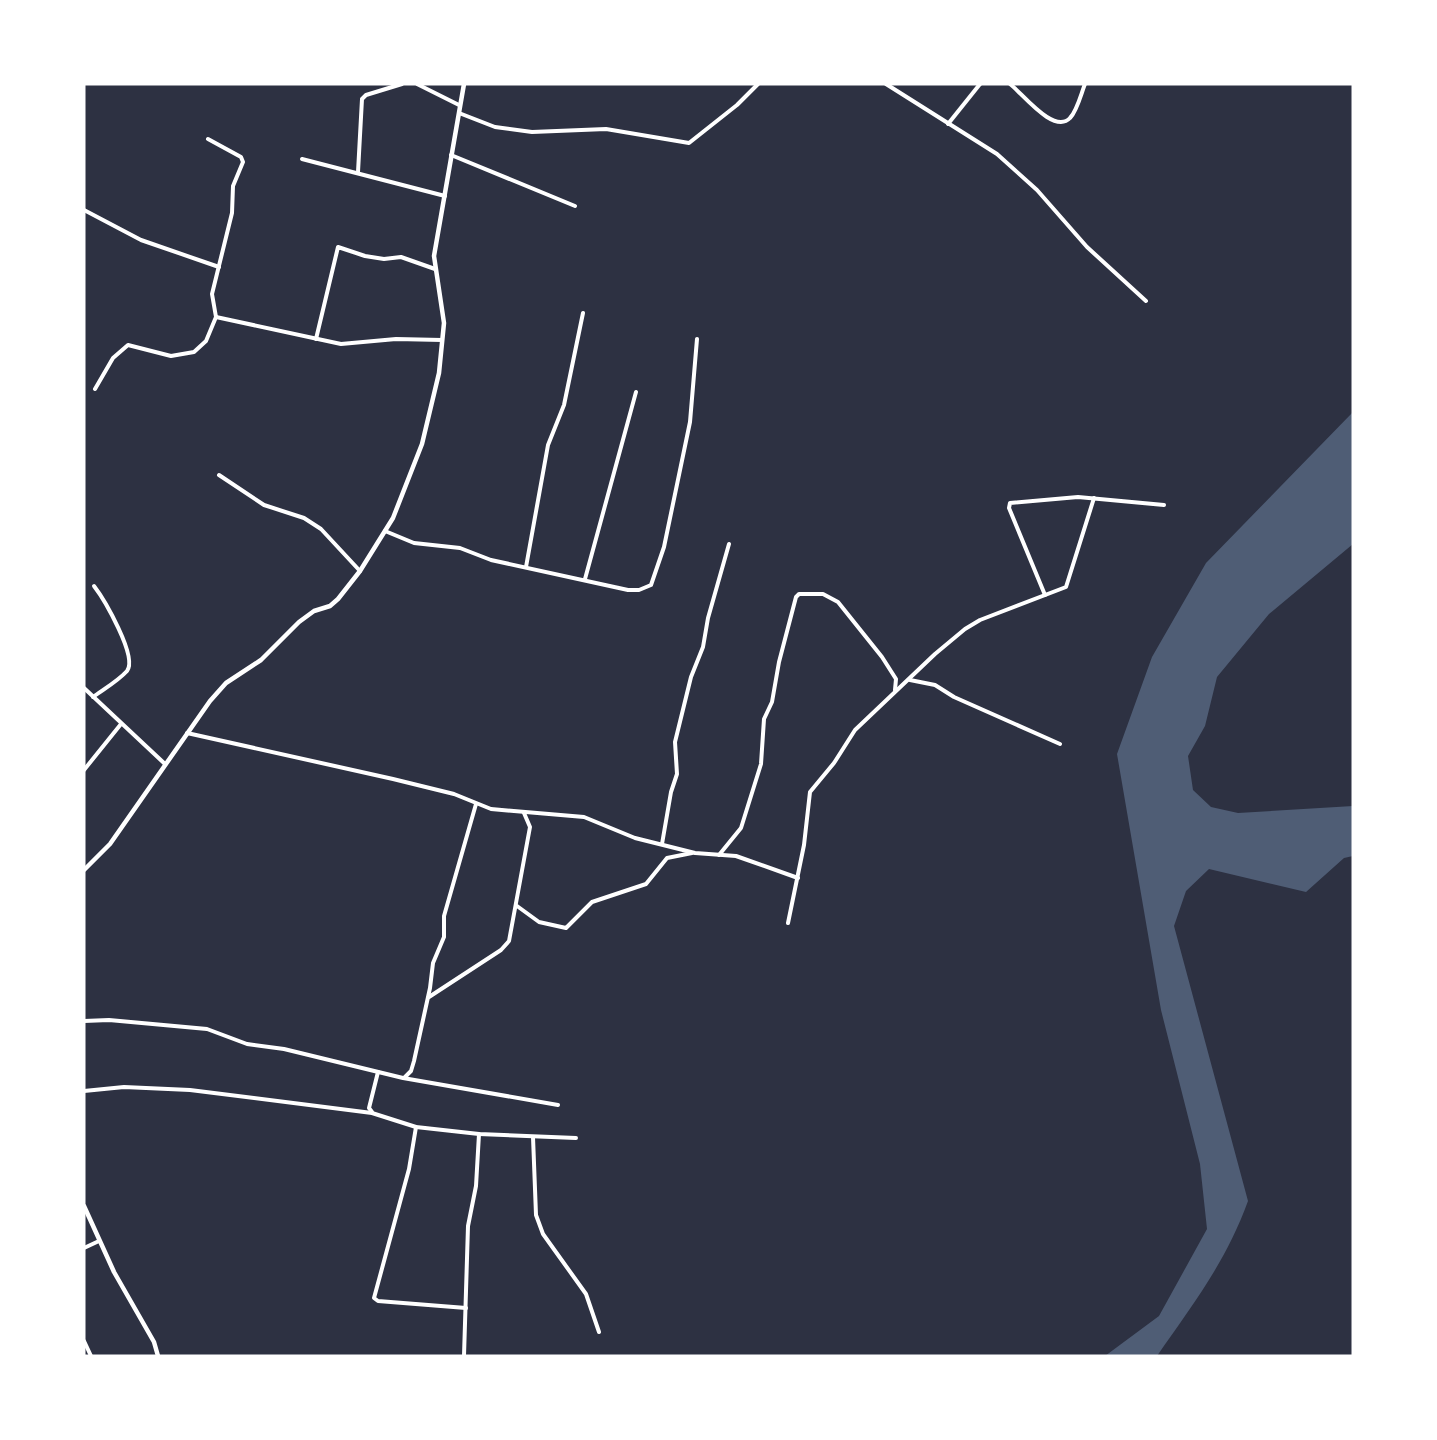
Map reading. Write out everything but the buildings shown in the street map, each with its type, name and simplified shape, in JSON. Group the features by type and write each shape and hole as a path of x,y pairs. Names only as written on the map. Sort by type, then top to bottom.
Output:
{"main road":[{"path":"84,870 110,844 187,733 226,683 261,660 309,614 330,606 360,571 385,531 422,444 439,373 444,322 434,256 464,84"},
{"path":"84,1206 130,1302 154,1342 158,1356"}],"street":[{"path":"358,172 362,99 366,94 402,84"},
{"path":"417,84 459,105"},
{"path":"458,113 495,127 532,132 606,129 689,143 737,105 758,84"},
{"path":"886,84 997,154 1037,190 1087,247 1146,301"},
{"path":"948,124 980,84"},
{"path":"1010,84 1044,116 1054,122 1063,122 1070,118 1085,84"},
{"path":"95,389 113,358 124,347 132,345 158,354 184,355 194,352 206,341 216,317 212,294 232,213 233,186 243,162 241,157 208,139"},
{"path":"451,155 575,206"},
{"path":"302,159 445,196"},
{"path":"84,210 141,240 219,267"},
{"path":"316,339 338,247 365,256 384,259 401,256 435,269"},
{"path":"526,567 548,445 564,405 583,313"},
{"path":"216,317 316,339 351,344 396,339 442,340"},
{"path":"385,531 414,543 460,548 491,560 628,590 645,588 653,581 664,547 690,422 697,339"},
{"path":"585,579 636,392"},
{"path":"219,476 264,505 304,518 321,529 360,571"},
{"path":"788,923 798,878 812,789 834,763 855,730 965,629 980,620 1066,587 1094,498"},
{"path":"1045,595 1009,505 1013,502 1094,498 1164,505"},
{"path":"662,844 670,792 677,774 675,742 691,677 704,647 708,618 729,544"},
{"path":"93,697 127,670 130,658 108,607 94,586"},
{"path":"719,855 741,828 761,764 764,719 772,702 779,662 796,597 800,594 823,594 838,602 859,626 896,679 893,694"},
{"path":"909,680 935,685 954,697 1060,744"},
{"path":"84,688 165,764"},
{"path":"84,770 121,724"},
{"path":"187,733 393,779 454,794 476,804 524,813 584,817 635,838 695,853 756,861 798,878"},
{"path":"403,1078 411,1071 428,998 433,963 444,937 443,922 451,887 476,804"},
{"path":"428,998 507,946 530,827 524,813"},
{"path":"516,906 539,922 566,928 592,902 646,884 667,858 695,853"},
{"path":"84,1021 109,1020 207,1029 247,1044 284,1049 403,1078 558,1105"},
{"path":"372,1113 369,1108 378,1072"},
{"path":"84,1091 124,1087 190,1090 372,1113 416,1127 479,1134 576,1138"},
{"path":"416,1127 409,1169 374,1298 378,1301 466,1308"},
{"path":"464,1356 468,1226 476,1186 479,1134"},
{"path":"533,1137 536,1215 543,1234 586,1294 599,1332"},
{"path":"84,1248 99,1241"},
{"path":"84,1341 91,1356"}],"water":[{"path":"1353,412 1353,544 1269,614 1217,677 1205,726 1188,756 1193,790 1211,807 1238,813 1353,806 1353,856 1344,858 1306,892 1209,869 1186,891 1174,926 1248,1201 1230,1244 1219,1263 1157,1356 1105,1356 1159,1316 1207,1229 1200,1164 1161,1010 1117,754 1152,657 1206,563"}]}
